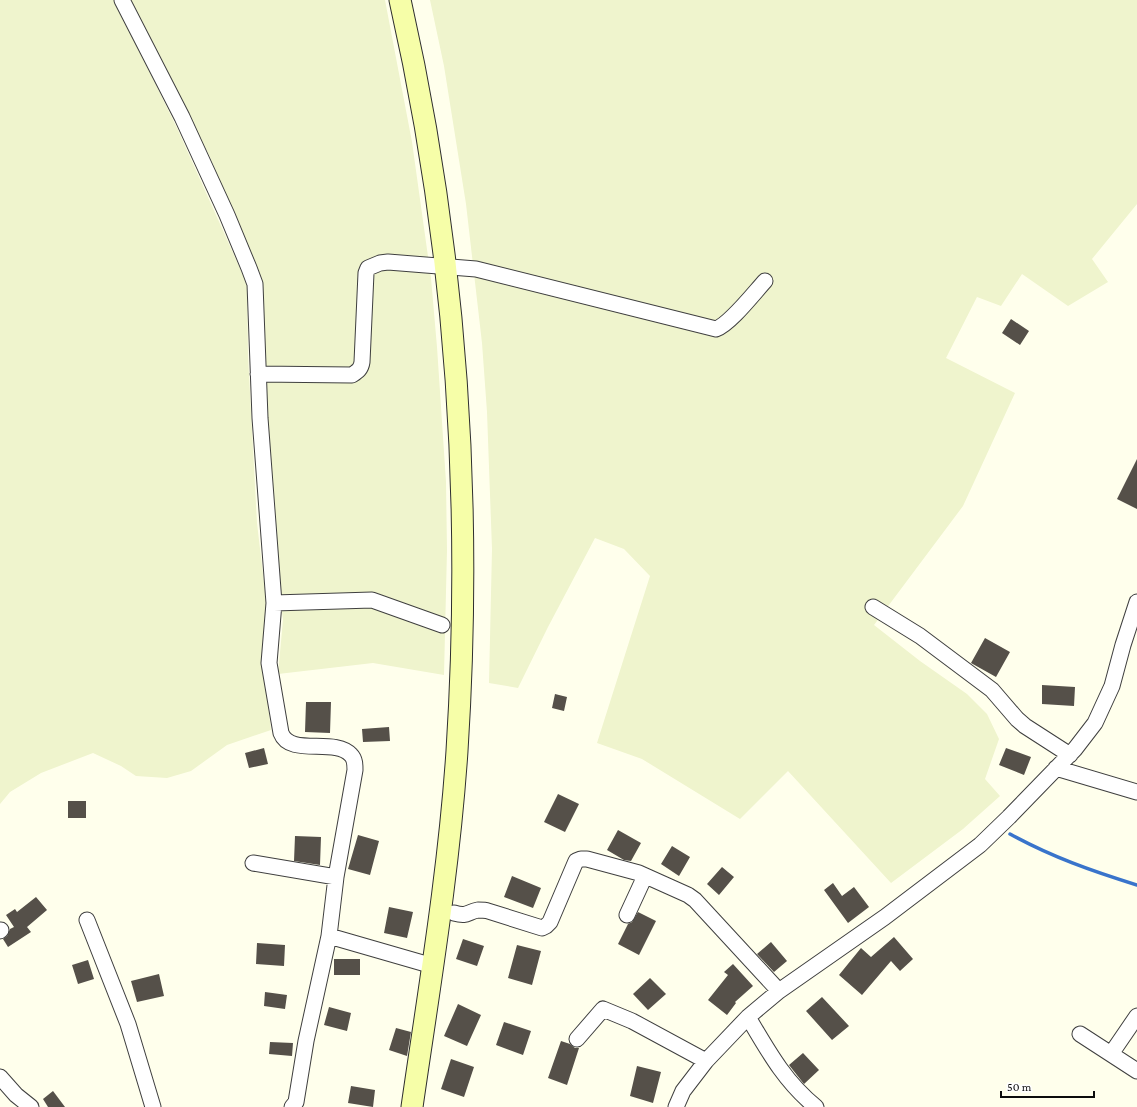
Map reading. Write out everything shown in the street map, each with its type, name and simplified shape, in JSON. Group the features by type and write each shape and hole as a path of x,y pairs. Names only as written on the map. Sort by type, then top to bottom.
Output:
{"main road":[{"path":"400,0 416,72 452,267 468,344 477,550 475,679 465,823 454,913 426,1107"},
{"path":"412,1107 433,966 451,822 459,716 463,618 462,489 454,346 452,267 442,138 415,0"}],"street":[{"path":"122,0 182,117 227,215 254,284 260,418 274,603 269,663 272,687 283,737 285,740 293,744 338,748 351,755 354,761 355,770 336,877 329,936 306,1041 296,1102 292,1107"},
{"path":"258,374 352,375 361,368 366,273 368,268 380,263 388,262 476,269 716,329 720,328 729,321 765,281"},
{"path":"274,603 372,600 442,625"},
{"path":"676,1107 683,1090 706,1060 748,1017 780,991 885,918 980,845 1009,818 1070,755 1095,723 1112,686 1137,602"},
{"path":"873,607 920,636 992,690 1025,726 1070,755"},
{"path":"1056,768 1137,792"},
{"path":"454,913 459,915 469,914 479,910 488,911 542,928 550,922 576,861 587,860 644,876 681,891 695,900 780,991"},
{"path":"253,863 336,877"},
{"path":"627,915 644,876"},
{"path":"88,920 128,1024 153,1107"},
{"path":"329,936 433,966"},
{"path":"577,1039 603,1009 632,1021 706,1060"},
{"path":"1111,1054 1137,1016"},
{"path":"748,1017 775,1063 794,1086 816,1107"},
{"path":"1080,1034 1137,1071"},
{"path":"0,1078 16,1095 31,1107"}],"green space":[{"path":"0,0 114,0 177,128 247,284 248,356 257,523 268,617 262,654 271,730 227,745 191,771 167,778 136,776 121,766 93,753 41,773 10,792 0,804"},
{"path":"130,0 385,0 412,142 431,278 446,482 447,550 444,675 373,663 278,674 283,620 271,521 262,285 210,157"},
{"path":"430,0 1137,0 1137,204 1092,259 1108,282 1068,306 1022,274 1001,306 977,297 946,358 1015,393 963,506 874,625 920,661 967,694 987,714 999,739 985,779 1000,796 963,829 891,883 788,771 740,819 642,759 597,743 650,576 624,549 595,538 518,688 489,683 492,549 487,412 482,343 466,204 444,66"}],"building":[{"path":"1011,319 1029,331 1020,345 1002,333"},
{"path":"1137,459 1137,509 1117,499"},
{"path":"985,638 1010,652 996,677 971,663"},
{"path":"1042,685 1075,687 1074,706 1042,704"},
{"path":"555,694 567,697 564,711 552,708"},
{"path":"306,702 331,702 330,733 305,732"},
{"path":"389,727 390,741 363,742 362,729"},
{"path":"264,748 268,764 249,768 245,753"},
{"path":"1006,748 1031,757 1024,775 999,765"},
{"path":"558,794 579,804 565,832 544,822"},
{"path":"68,801 86,801 86,818 68,818"},
{"path":"618,830 641,843 631,861 624,860 607,850"},
{"path":"358,835 379,841 370,875 348,869"},
{"path":"295,836 321,837 320,865 294,861"},
{"path":"672,846 690,857 679,876 661,864"},
{"path":"722,867 734,877 719,895 707,884"},
{"path":"512,876 541,888 533,908 504,897"},
{"path":"833,883 842,896 854,887 869,907 848,923 824,890"},
{"path":"36,897 47,910 27,927 31,932 8,947 3,939 7,936 10,929 14,927 6,915 15,909 17,912"},
{"path":"389,907 413,912 407,938 384,933"},
{"path":"638,912 656,921 639,955 618,944 628,924 632,922"},
{"path":"894,937 913,959 900,971 891,961 862,995 839,975 861,948 871,957"},
{"path":"463,939 484,946 477,966 456,959"},
{"path":"771,942 787,961 774,972 757,954"},
{"path":"257,943 285,945 284,966 256,964"},
{"path":"517,945 541,951 532,985 508,978"},
{"path":"334,959 360,959 360,975 334,975"},
{"path":"88,960 94,979 78,984 72,965"},
{"path":"733,964 753,986 735,1002 736,1003 727,1015 708,1000 728,975 724,972"},
{"path":"159,974 164,996 137,1002 131,981"},
{"path":"650,978 666,994 648,1010 633,994"},
{"path":"265,992 287,995 285,1009 264,1006"},
{"path":"822,997 849,1026 832,1040 806,1011"},
{"path":"458,1004 481,1015 467,1046 444,1036"},
{"path":"329,1007 351,1013 347,1031 324,1025"},
{"path":"504,1022 531,1031 523,1055 496,1045"},
{"path":"396,1028 411,1032 407,1056 389,1050"},
{"path":"561,1041 570,1044 575,1048 579,1048 567,1085 548,1078"},
{"path":"270,1042 293,1043 292,1056 269,1054"},
{"path":"803,1053 819,1070 804,1084 789,1065"},
{"path":"451,1059 474,1067 464,1097 441,1089"},
{"path":"637,1066 661,1072 653,1103 630,1096"},
{"path":"351,1086 375,1090 373,1107 348,1103"},
{"path":"53,1091 65,1107 48,1107 43,1099"}],"waterway":[{"path":"1010,834 1041,850 1072,863 1137,885"}]}
